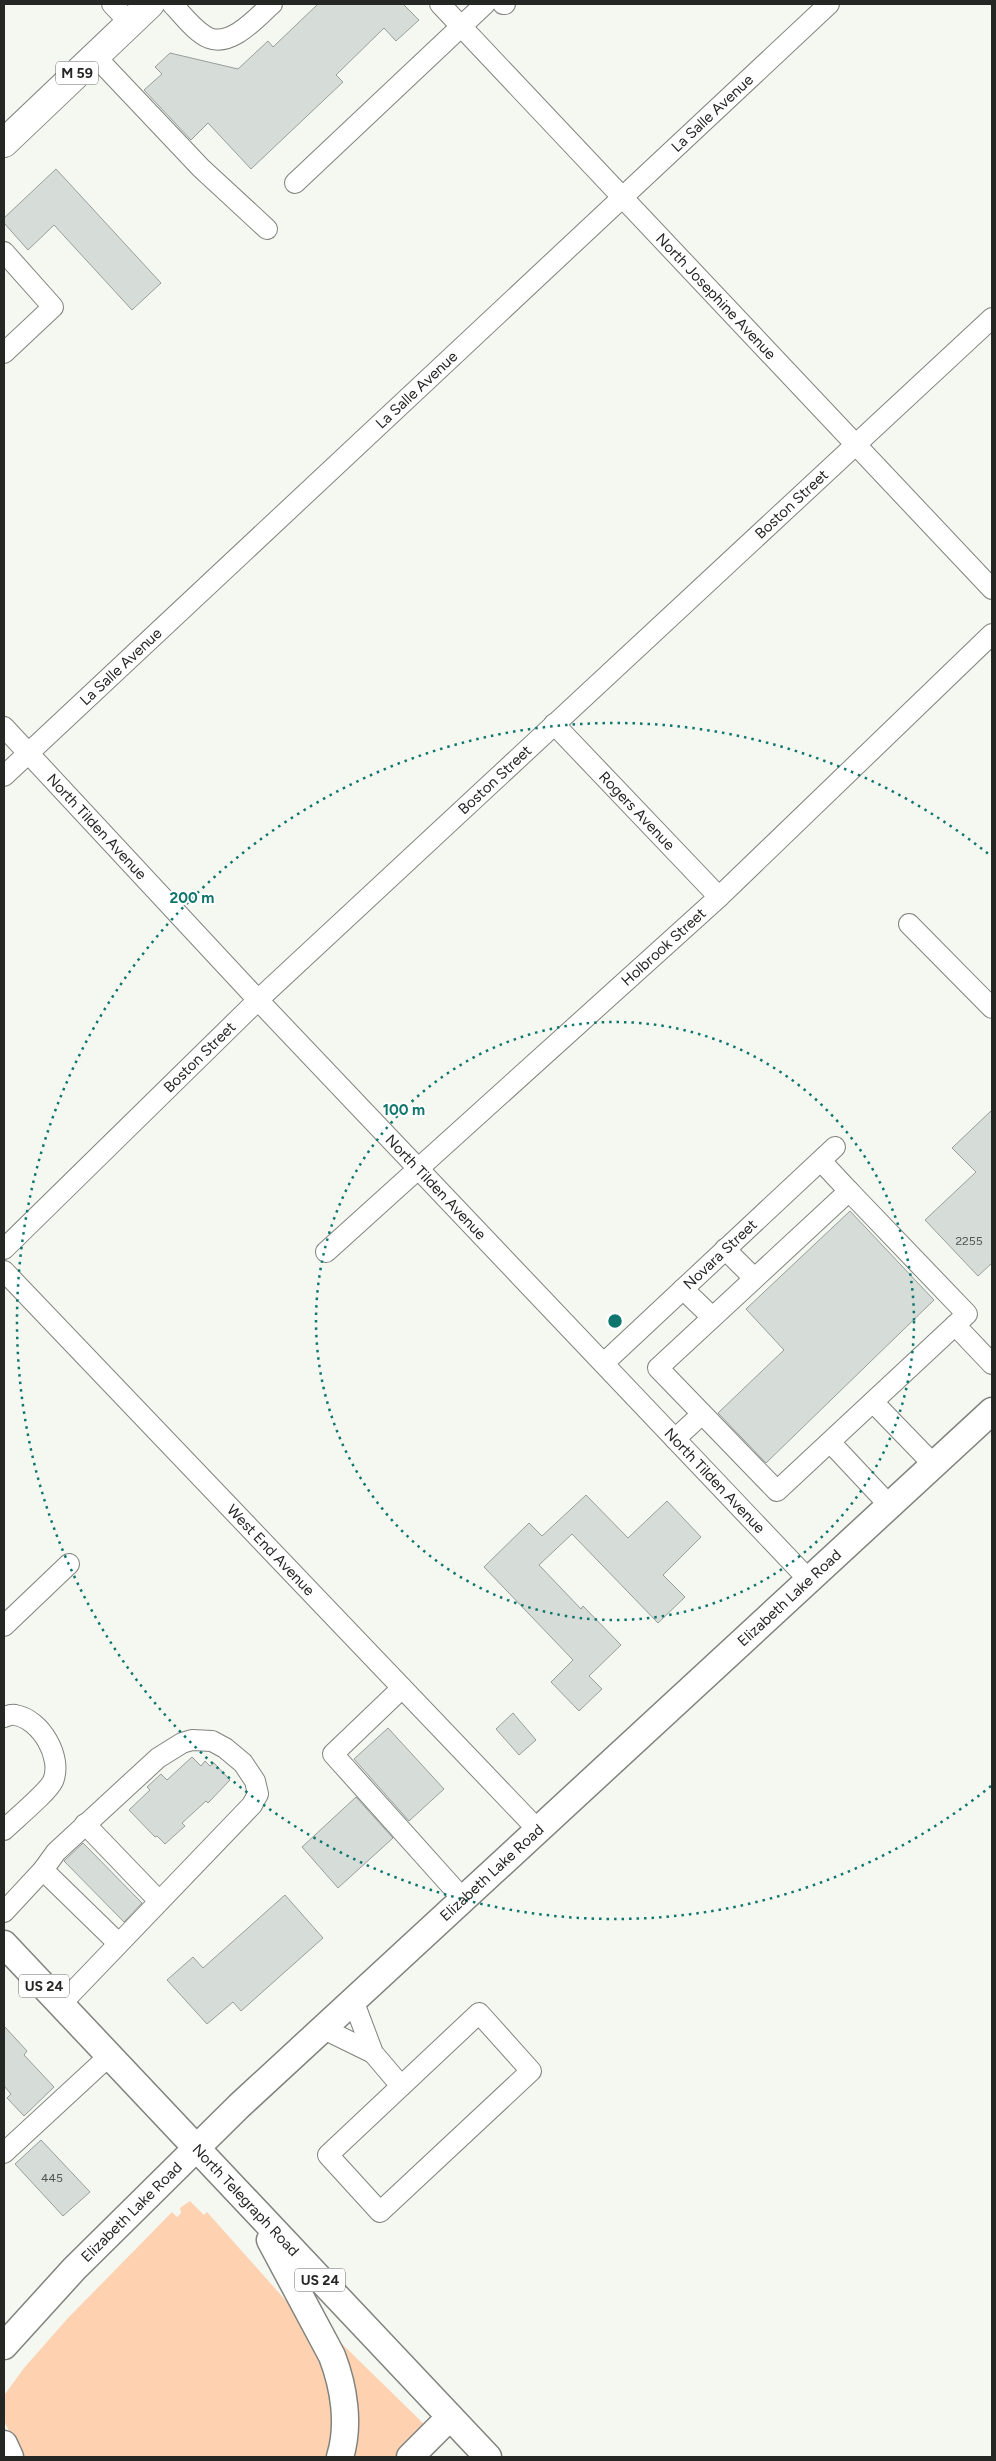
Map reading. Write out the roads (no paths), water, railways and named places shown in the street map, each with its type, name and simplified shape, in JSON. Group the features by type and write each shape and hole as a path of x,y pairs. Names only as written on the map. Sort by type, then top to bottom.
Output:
{"highway":[{"name":"M 59","path":"4,143 95,56 121,13 150,4"}],"main road":[{"name":"Elizabeth Lake Road","path":"4,2346 54,2289 195,2148 302,2047 324,2029 352,2000 992,1411"},
{"name":"North Telegraph Road","path":"4,1944 488,2457"},
{"path":"255,2211 332,2356 339,2376 345,2408 344,2439 340,2457"},
{"path":"410,2457 450,2417"},
{"path":"4,2444 10,2457"}],"street":[{"path":"172,4 199,30 210,38 221,40 249,25 272,4"},
{"name":"North Josephine Avenue","path":"440,4 992,589"},
{"path":"295,183 463,27 485,4"},
{"name":"La Salle Avenue","path":"4,776 829,4"},
{"path":"95,56 201,168 267,229"},
{"path":"4,252 53,307 4,353"},
{"name":"Boston Street","path":"4,1249 258,1000 992,318"},
{"name":"Holbrook Street","path":"326,1252 719,897 992,634"},
{"name":"Rogers Avenue","path":"554,724 719,897"},
{"name":"North Tilden Avenue","path":"4,727 258,1000 809,1580"},
{"path":"909,924 992,1008"},
{"name":"Novara Street","path":"604,1363 835,1147"},
{"path":"821,1161 966,1314 777,1491 701,1415 658,1368 848,1191"},
{"path":"725,1249 754,1278"},
{"name":"West End Avenue","path":"4,1270 538,1830"},
{"path":"683,1289 712,1317"},
{"path":"955,1325 992,1364"},
{"path":"873,1402 934,1465"},
{"path":"675,1440 701,1415"},
{"path":"830,1442 890,1506"},
{"path":"4,1626 69,1564"},
{"path":"402,1688 333,1754 463,1899"},
{"path":"4,1717 15,1715 38,1727 49,1741 56,1768 52,1783 4,1830"},
{"path":"4,1912 43,1870 56,1852 85,1824 158,1758 182,1743 192,1740 212,1741 225,1748 243,1763 255,1781 258,1794 252,1805 60,2004"},
{"path":"85,1824 160,1901"},
{"path":"43,1870 118,1943"},
{"path":"352,2000 373,2053 401,2086"},
{"path":"479,2013 532,2071 380,2212 328,2155 401,2086 479,2013"},
{"path":"324,2029 373,2053"},
{"path":"4,2153 109,2056"}]}
